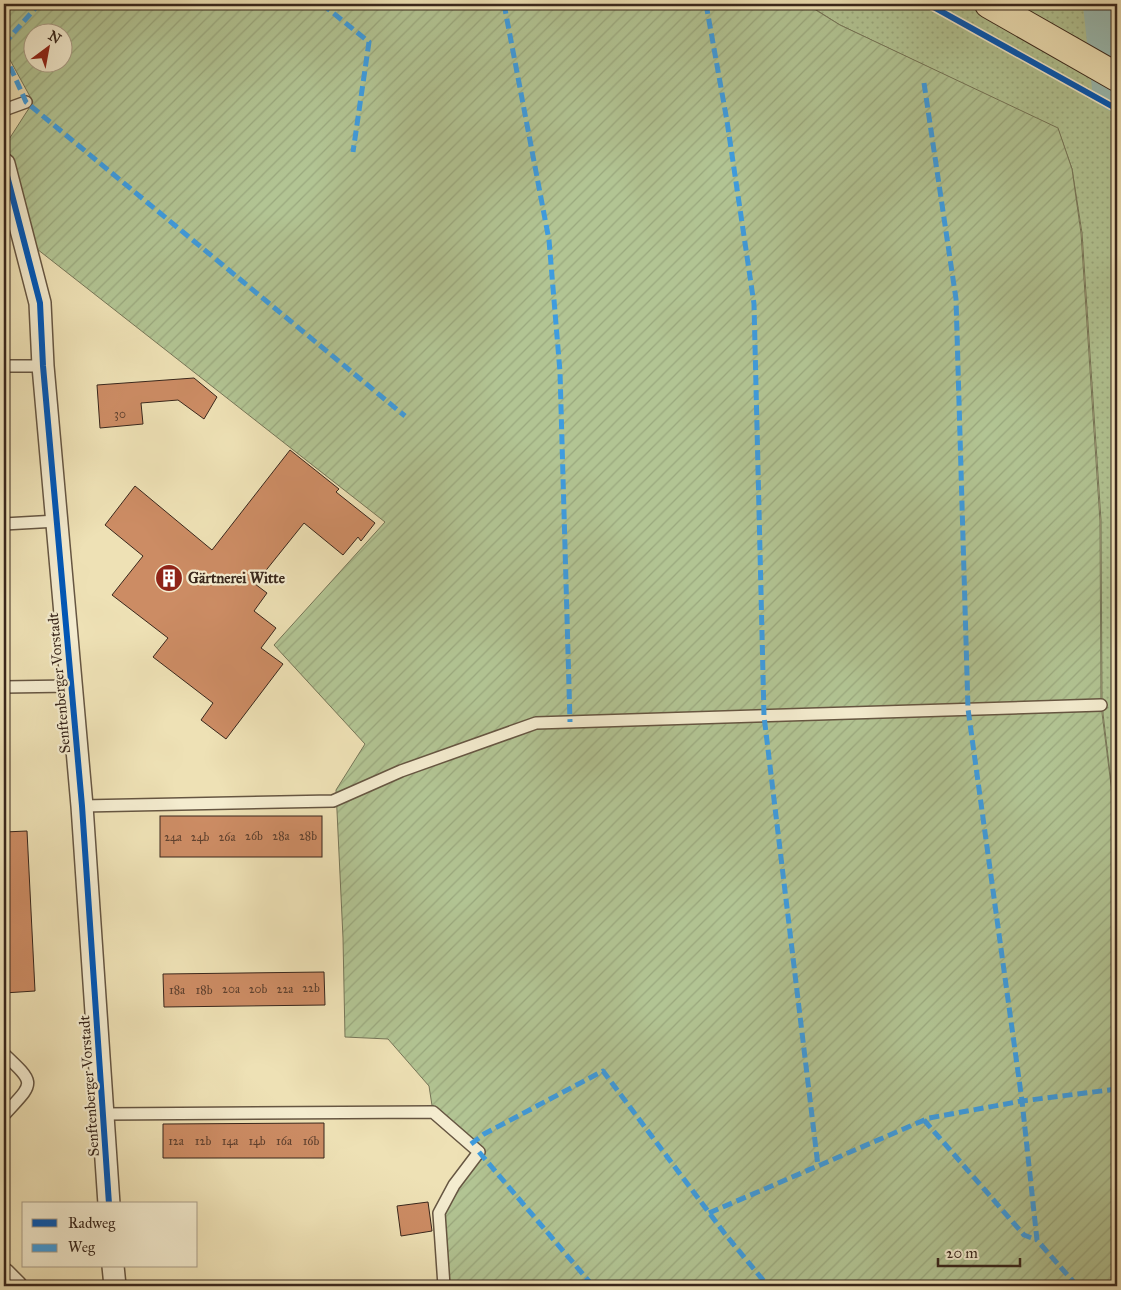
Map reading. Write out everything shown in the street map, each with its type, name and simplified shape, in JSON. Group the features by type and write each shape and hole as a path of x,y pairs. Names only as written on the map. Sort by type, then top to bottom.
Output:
{"main road":[{"path":"990,4 1117,77"}],"street":[{"name":"Senftenberger Vorstadt","path":"4,164 40,303 43,366 82,806 110,1202"},
{"path":"114,1268 115,1286"},
{"path":"4,1274 16,1286"}],"lane":[{"path":"4,110 26,102"},
{"path":"4,366 43,366"},
{"path":"4,524 57,522"},
{"path":"4,687 72,686"},
{"path":"82,806 333,801 401,771 536,723 1102,705"},
{"path":"4,1054 27,1075 28,1083 25,1092 4,1115"},
{"path":"104,1114 433,1112 479,1152 454,1185 439,1212 444,1286"}],"green space":[{"path":"4,4 806,4 840,25 1058,128 1072,169 1081,233 1100,521 1101,705 1117,833 1117,1286 444,1286 439,1213 479,1152 433,1112 429,1086 388,1039 345,1037 343,938 336,790 365,744 274,645 385,522 23,238 4,164 4,147 33,102 4,49"},
{"path":"807,4 1117,4 1117,832 1102,705 1101,520 1082,233 1072,169 1058,129 840,25"}],"building":[{"path":"194,378 217,397 204,419 178,400 141,403 143,424 100,428 97,385"},
{"path":"290,450 339,489 336,492 375,523 361,541 358,537 343,555 304,523 255,584 267,593 254,611 276,628 261,648 283,664 226,739 201,720 213,703 153,657 168,638 112,595 143,556 105,525 135,486 212,550"},
{"path":"160,816 322,816 322,857 160,857"},
{"path":"27,831 35,991 4,993 4,832"},
{"path":"324,972 325,1005 164,1007 163,974"},
{"path":"324,1123 324,1158 163,1158 163,1124"},
{"path":"428,1202 432,1231 401,1236 397,1206"}],"waterway":[{"path":"1108,4 1117,87"}],"marked path":[{"path":"4,44 39,4"},
{"path":"322,4 369,42 353,152"},
{"path":"504,4 549,240 560,372 570,722"},
{"path":"706,4 727,121 754,304 764,716 818,1166"},
{"path":"4,53 26,102 405,416"},
{"path":"924,83 956,299 968,709 1022,1101 1037,1240 1077,1286"},
{"path":"471,1144 484,1134 603,1071 725,1234 768,1286"},
{"path":"709,1213 929,1118 1022,1101 1117,1089"},
{"path":"924,1120 1024,1235 1037,1240"},
{"path":"479,1152 593,1286"}],"cycle path":[{"path":"928,4 1117,109"},
{"path":"4,164 40,303 43,366 82,806 109,1202"}],"place":[{"name":"Gärtnerei Witte","path":"169,578"}]}
